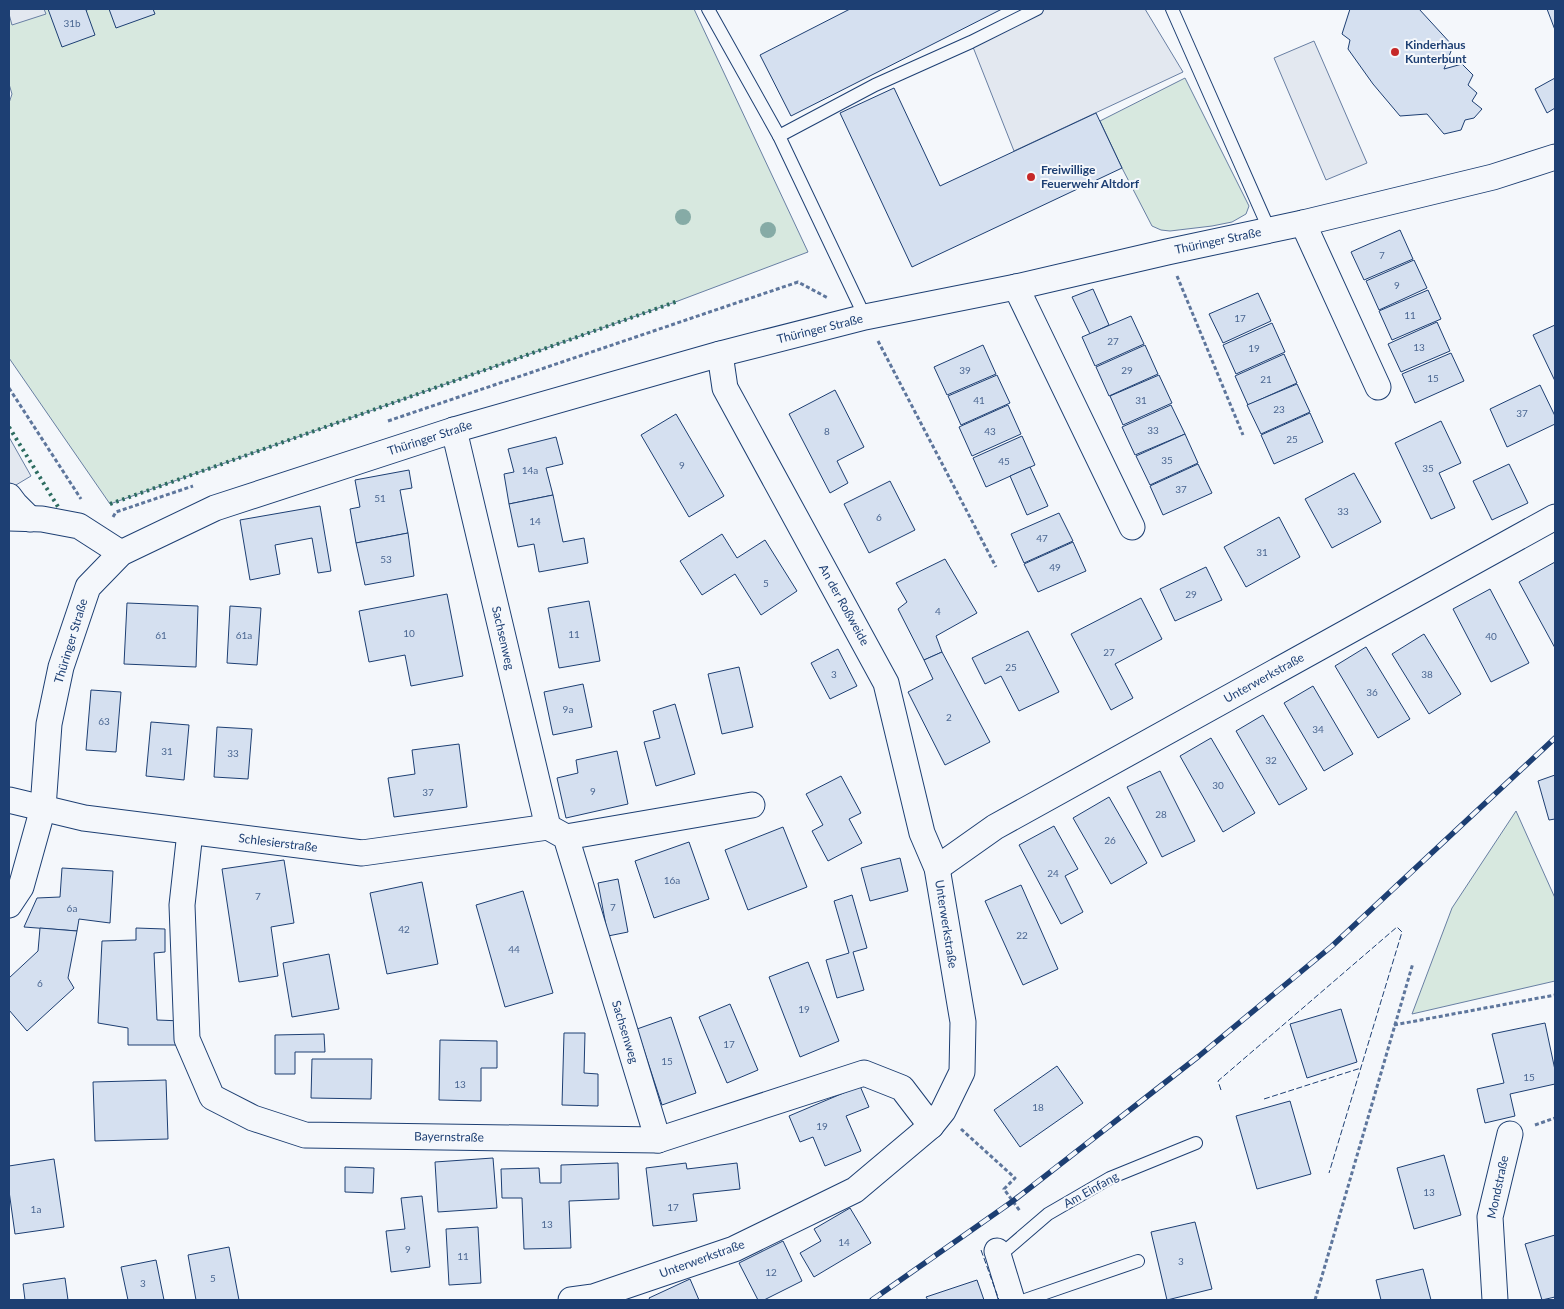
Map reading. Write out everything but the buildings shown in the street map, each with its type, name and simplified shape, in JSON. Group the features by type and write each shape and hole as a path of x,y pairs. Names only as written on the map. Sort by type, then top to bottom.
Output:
{"street":[{"name":"Thüringer Straße","path":"43,808 49,724 61,667 88,587 120,553 215,508 454,430 720,354 865,317 1016,287 1269,229 1304,223 1493,177 1555,157"},
{"path":"1304,223 1378,386"},
{"path":"1016,287 1132,527"},
{"name":"An der Roßweide","path":"720,354 725,388 886,683 922,833 937,868"},
{"name":"Sachsenweg","path":"454,430 557,832 658,1140"},
{"path":"9,496 15,504 19,519 42,519 79,526 120,553"},
{"name":"Unterwerkstraße","path":"571,1300 593,1297 734,1250 855,1190 937,1118 962,1072 963,1022 937,868 995,827 1555,517"},
{"name":"Schlesierstraße","path":"9,800 84,818 362,853 557,832"},
{"path":"557,832 752,805"},
{"path":"9,905 22,887 43,808"},
{"name":"Bayernstraße","path":"190,832 182,905 187,1039 212,1097 253,1118 305,1135 658,1140 864,1073 902,1088 937,1118"},
{"name":"Mondstraße","path":"1495,1300 1490,1217 1510,1134"},
{"name":"Am Einfang","path":"997,1254 1012,1300"}],"lane":[{"path":"708,9 779,136 865,317"},
{"path":"779,136 875,84 971,42 1037,9"},
{"path":"1172,9 1269,229"},
{"name":"Am Einfang","path":"997,1254 1048,1214 1110,1178 1196,1143"},
{"path":"1025,1300 1138,1261"}],"path":[{"path":"1167,252 1243,435"},
{"path":"865,317 996,567"},
{"path":"9,388 89,511 99,538"},
{"path":"1315,1300 1413,963"},
{"path":"1394,1025 1555,995"},
{"path":"937,1118 962,1131 1015,1178 1004,1189 1022,1214"}],"shaded area":[{"path":"9,9 694,9 808,252 678,301 110,504 9,358 9,103 12,94 9,84"},
{"path":"9,9 44,9 46,14 12,25"},
{"path":"1037,9 1145,9 1183,72 1014,151 971,42"},
{"path":"1314,41 1367,163 1326,180 1274,58"},
{"path":"1185,78 1249,206 1246,214 1232,222 1170,231 1161,230 1152,226 1100,121"},
{"path":"9,437 31,476 11,488 9,483"},
{"path":"1516,811 1555,898 1555,981 1412,1014 1452,908"}],"railway":[{"path":"872,1300 1013,1201 1199,1056 1332,946 1555,738"}],"hedge":[{"path":"110,504 678,301"},
{"path":"9,427 60,510"}],"fence":[{"path":"1221,1090 1218,1081 1397,927 1402,932 1329,1173"},
{"path":"1264,1099 1361,1068"},
{"path":"981,1250 999,1300"}],"place":[{"name":"Kinderhaus Kunterbunt","path":"1395,52"},
{"name":"Freiwillige Feuerwehr Altdorf","path":"1031,177"}]}
